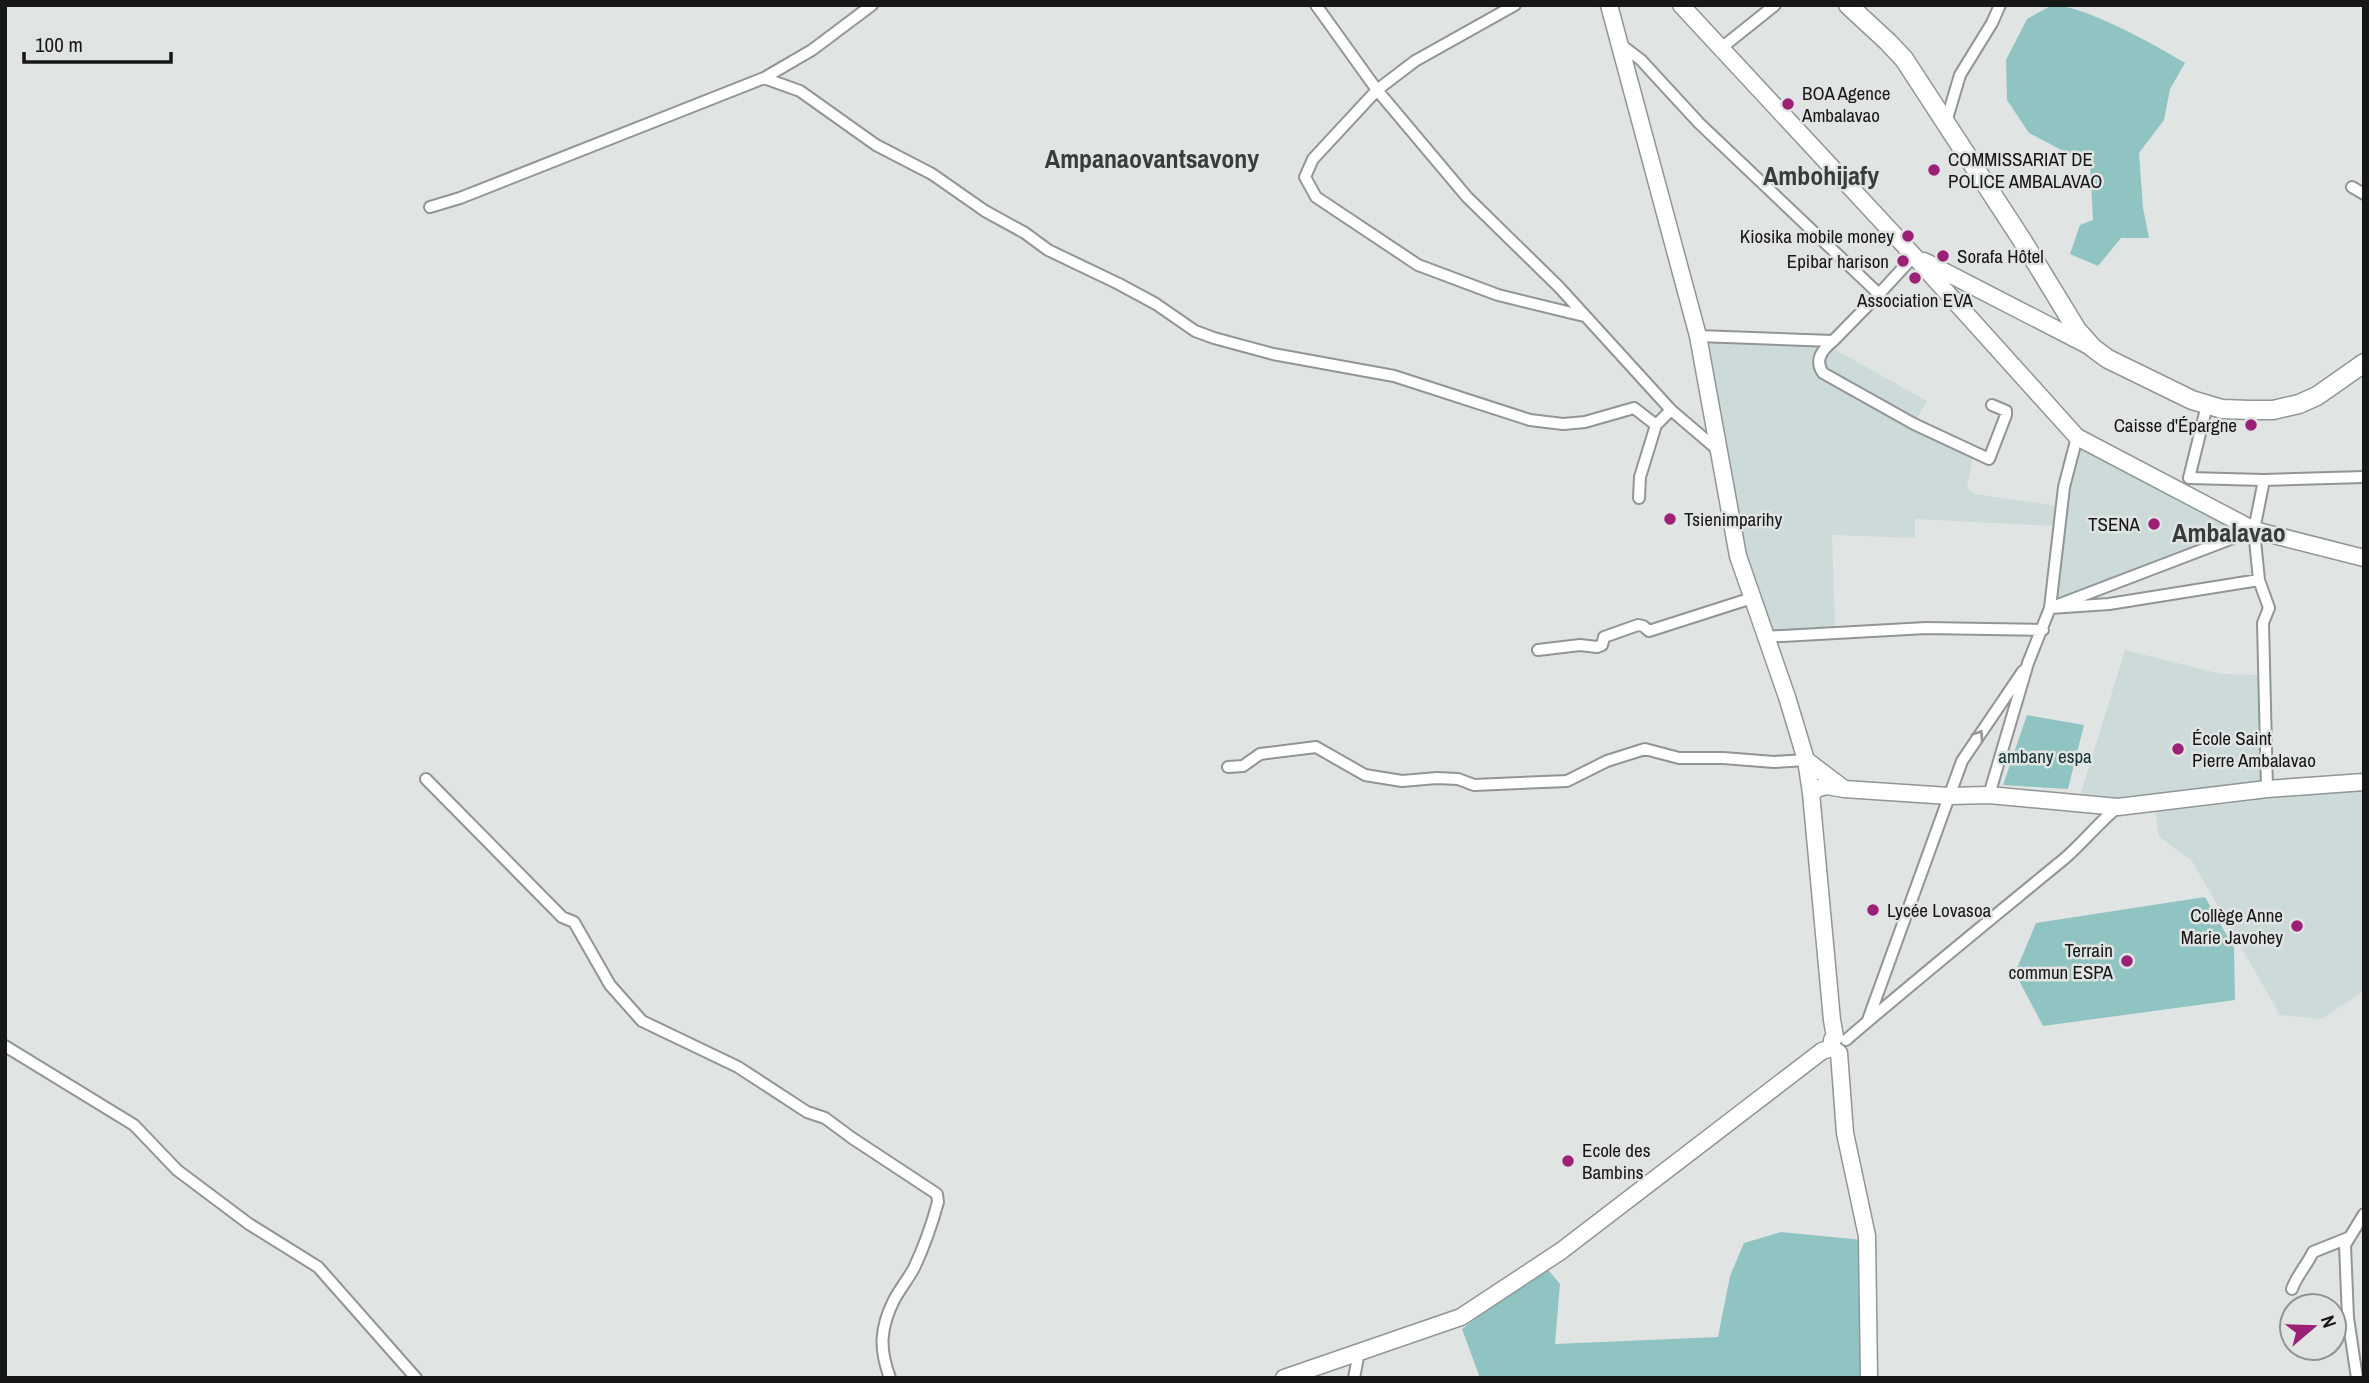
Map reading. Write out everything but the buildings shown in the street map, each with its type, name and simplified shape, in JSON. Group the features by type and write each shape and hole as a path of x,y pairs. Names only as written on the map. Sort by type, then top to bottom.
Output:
{"main road":[{"path":"1848,5 1888,41 1903,59 1946,122 2077,330 2093,348 2117,364 2207,405 2222,409 2273,410 2299,404 2317,396 2364,363"}],"street":[{"path":"430,207 460,198 764,78 811,50 872,5"},
{"path":"1316,5 1377,90 1467,197 1525,252 1671,410 1721,453"},
{"path":"1515,5 1415,61 1377,90 1313,159 1305,177 1316,197 1418,265 1498,295 1584,316"},
{"path":"1609,5 1698,336 1738,556 1806,760 1832,1020 1838,1044 1844,1133 1867,1236 1869,1378"},
{"path":"1681,5 1914,256 2077,437 2254,530 2364,558"},
{"path":"1720,50 1775,5"},
{"path":"1946,122 1960,75 2000,5"},
{"path":"1620,44 1641,60 1699,123 1879,294"},
{"path":"764,78 800,91 876,145 932,174 1048,250 1156,304 1195,331 1273,355 1395,376 1530,420 1563,424 1585,422 1634,408 1656,425"},
{"path":"2352,187 2364,194"},
{"path":"1914,256 1825,348 1818,366 1823,373 1914,424 1989,459 2006,415 2006,411 1992,405"},
{"path":"1914,256 2093,348"},
{"path":"2041,322 2064,309"},
{"path":"1698,336 1833,341"},
{"path":"2179,492 2189,478 2207,405"},
{"path":"1639,498 1640,477 1656,425 1671,410"},
{"path":"1868,1020 1962,761 2028,663 2043,630 2050,608 2063,497 2077,437"},
{"path":"2189,478 2263,481 2364,477"},
{"path":"2263,481 2254,530 2259,580 2269,608 2263,623 2266,789"},
{"path":"2050,608 2254,530"},
{"path":"2050,608 2109,604 2259,580"},
{"path":"1538,650 1597,647 1602,645 1604,637 1638,625 1649,631 1752,598"},
{"path":"1764,637 1926,628 2043,630"},
{"path":"1989,795 2017,708 2028,663"},
{"path":"1228,767 1243,766 1260,754 1316,747 1365,775 1402,781 1458,779 1474,785 1567,781 1607,761 1645,749 1679,758 1774,762 1806,760 1844,789"},
{"path":"426,779 562,917 574,922 610,985 642,1021 738,1067 807,1112 825,1118 937,1194 939,1202 921,1251 894,1300 881,1341 890,1378"},
{"path":"1811,793 1827,786 1949,796 1989,795 2118,807 2266,789 2364,782"},
{"path":"1284,1378 1461,1317 1511,1286 1572,1243 1811,1059 1838,1044 2067,856 2118,807"},
{"path":"5,1046 134,1125 177,1170 250,1224 317,1267 416,1378"},
{"path":"2357,1378 2348,1318 2345,1245 2364,1214"},
{"path":"2292,1289 2313,1251 2348,1238"},
{"path":"1354,1378 1359,1352"}],"shaded area":[{"path":"1705,335 1817,343 1834,349 1927,401 1914,424 1974,452 1967,487 1974,494 2058,506 2056,526 1915,519 1915,538 1832,535 1835,627 1766,634 1742,559"},
{"name":"TSENA","path":"2083,435 2254,530 2051,603 2064,519"},
{"name":"École Saint Pierre Ambalavao","path":"2125,650 2221,674 2259,675 2263,783 2114,798 2080,796"},
{"name":"Collège Anne Marie Javohey","path":"2364,786 2364,991 2321,1019 2280,1015 2192,861 2159,837 2155,812 2254,801 2263,794"}],"green space":[{"path":"2052,5 2100,19 2185,63 2170,89 2164,120 2139,153 2143,208 2149,238 2121,238 2098,266 2070,254 2080,225 2093,220 2090,165 2029,133 2007,100 2006,60 2027,19"},
{"name":"ambany espa","path":"2027,715 2084,725 2068,789 2003,785"},
{"name":"Terrain commun ESPA","path":"2205,897 2234,948 2235,1000 2043,1026 2015,973 2036,923"},
{"path":"1781,1232 1863,1240 1866,1378 1480,1378 1462,1329 1545,1266 1560,1284 1555,1344 1718,1337 1730,1276 1744,1243"}],"place":[{"name":"BOA Agence Ambalavao","path":"1788,104"},
{"name":"COMMISSARIAT DE POLICE AMBALAVAO","path":"1934,170"},
{"name":"Kiosika mobile money","path":"1908,236"},
{"name":"Sorafa Hôtel","path":"1943,256"},
{"name":"Epibar harison","path":"1903,261"},
{"name":"Association EVA","path":"1915,278"},
{"name":"Caisse d'Épargne","path":"2251,425"},
{"name":"Tsienimparihy","path":"1670,519"},
{"name":"TSENA","path":"2154,524"},
{"name":"École Saint Pierre Ambalavao","path":"2178,749"},
{"name":"Lycée Lovasoa","path":"1873,910"},
{"name":"Collège Anne Marie Javohey","path":"2297,926"},
{"name":"Terrain commun ESPA","path":"2127,961"},
{"name":"Ecole des Bambins","path":"1568,1161"}],"district":[{"name":"Ampanaovantsavony","path":"1152,158"},
{"name":"Ambohijafy","path":"1821,175"},
{"name":"Ambalavao","path":"2229,532"}]}
